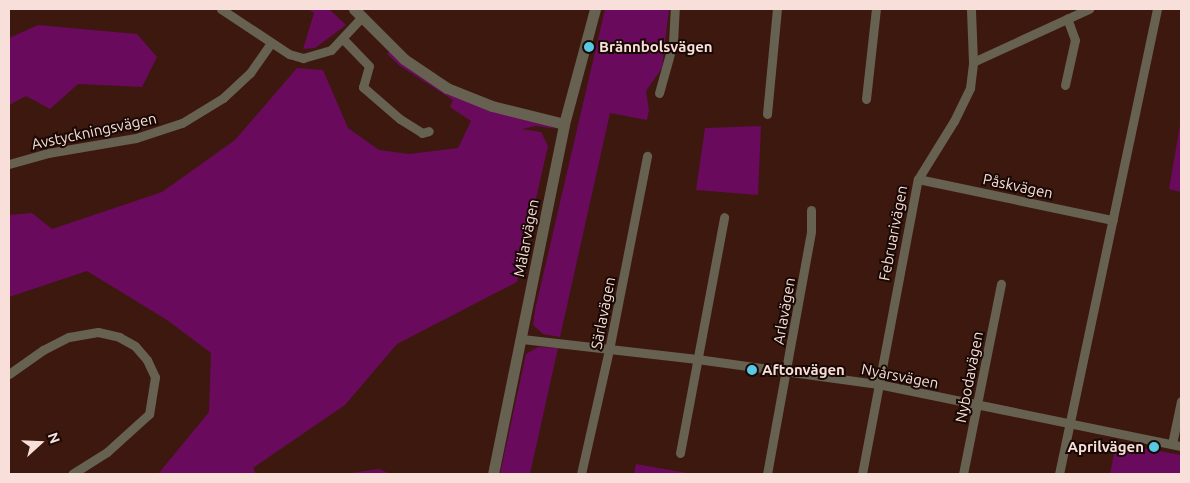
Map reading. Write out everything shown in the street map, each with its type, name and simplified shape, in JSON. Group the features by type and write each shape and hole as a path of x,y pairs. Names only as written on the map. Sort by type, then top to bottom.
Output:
{"street":[{"path":"221,9 272,43 303,58 331,50 362,18"},
{"path":"354,9 404,59 447,88 492,106 564,124"},
{"name":"Mälarvägen","path":"493,474 522,339 564,124 595,9"},
{"path":"659,93 673,43 675,9"},
{"path":"767,114 777,9"},
{"path":"866,99 876,9"},
{"name":"Februarivägen","path":"862,474 918,179 965,102 974,62 972,9"},
{"path":"974,62 1089,9"},
{"path":"1059,474 1157,9"},
{"path":"1065,85 1075,40 1067,18"},
{"path":"343,39 369,66 363,87 400,119 422,133 429,131"},
{"name":"Avstyckningsvägen","path":"9,164 48,153 136,138 182,123 223,98 250,73 272,43"},
{"name":"Särlavägen","path":"581,474 610,350 648,156"},
{"name":"Påskvägen","path":"918,179 1113,220"},
{"name":"Arlavägen","path":"767,474 812,231 811,210"},
{"path":"680,453 724,217"},
{"name":"Nybodavägen","path":"963,474 1001,284"},
{"path":"9,374 43,350 69,337 98,332 118,337 135,346 147,360 155,377 148,414 132,432 72,474"},
{"name":"Nyårsvägen","path":"522,339 697,359 878,384 1070,425 1181,446"},
{"path":"1172,444 1181,401"}],"shaded area":[{"path":"308,9 329,9 346,25 315,48 303,49 314,13"},
{"path":"605,9 669,9 662,68 646,91 649,110 647,120 610,113 560,337 543,334 533,325 535,310"},
{"path":"38,25 137,34 157,57 142,87 78,84 50,109 26,96 9,105 9,38"},
{"path":"391,50 424,77 556,129 536,126 522,129 541,132 548,146 517,282 397,344 345,405 253,468 256,474 158,474 209,412 211,353 167,320 87,271 9,297 9,215 32,213 52,229 162,192 235,140 297,68 323,70 348,128 379,150 409,154 458,148 471,121 450,107 453,100 400,66 387,54"},
{"path":"1181,119 1181,192 1169,189"},
{"path":"761,126 758,195 696,190 705,128"},
{"path":"538,347 558,348 530,474 500,474 526,354"},
{"path":"1116,443 1181,455 1181,474 1110,474"},
{"path":"636,464 693,474 634,474"},
{"path":"379,469 391,474 343,474"}],"place":[{"name":"Brännbolsvägen","path":"589,47"},
{"name":"Aftonvägen","path":"752,370"},
{"name":"Aprilvägen","path":"1154,447"}]}
